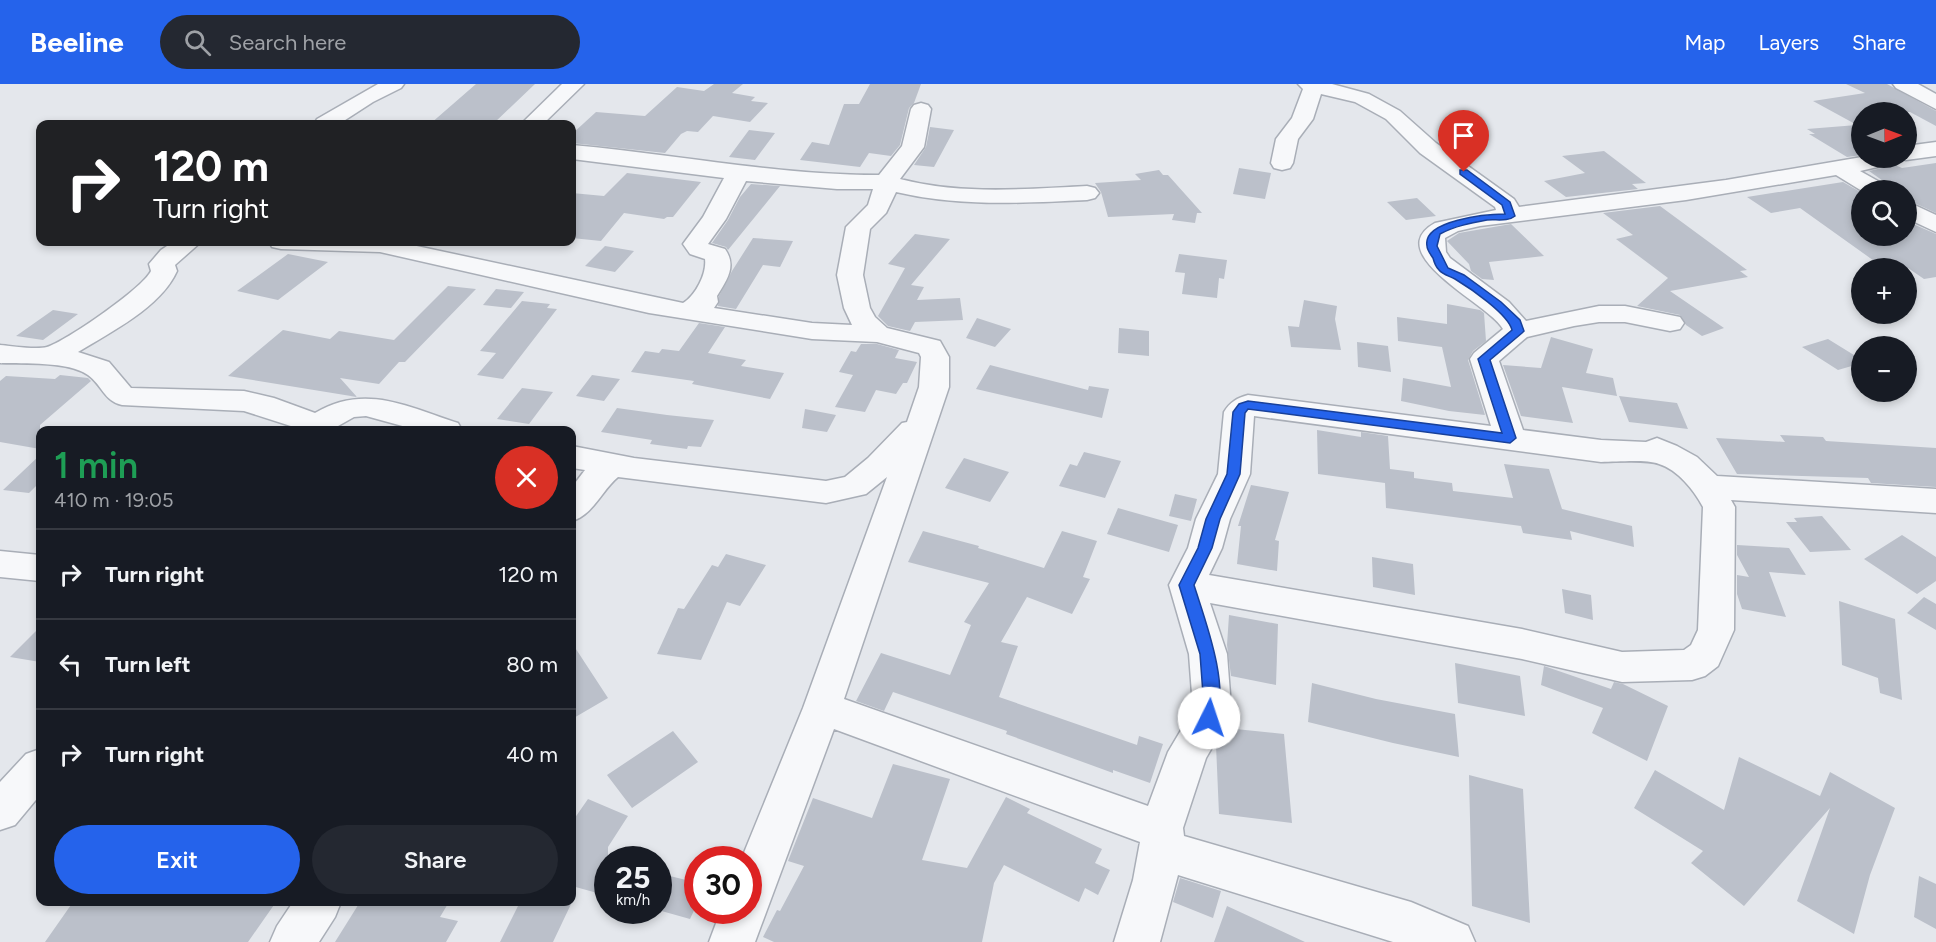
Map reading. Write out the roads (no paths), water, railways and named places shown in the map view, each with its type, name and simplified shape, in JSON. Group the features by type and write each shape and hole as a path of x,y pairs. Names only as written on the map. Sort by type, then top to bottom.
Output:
{"street":[{"path":"331,120 366,98 394,84"},
{"path":"535,120 574,84"},
{"path":"1903,84 1936,103"},
{"path":"1282,163 1287,139 1302,119 1311,85 1362,99 1394,115 1428,148 1506,204 1510,216"},
{"path":"846,215 878,208 884,195 886,182 912,147 921,109"},
{"path":"1917,152 1936,149"},
{"path":"576,153 837,183 886,182 905,187 981,196 1087,193"},
{"path":"1518,331 1516,322 1504,310 1460,277 1444,270 1432,246 1432,239 1436,232 1449,225 1490,217 1510,216 1851,166"},
{"path":"1839,168 1860,180"},
{"path":"687,310 705,302 704,296 720,266 716,254 699,249 695,244 714,219 738,173"},
{"path":"837,183 843,187 844,192 850,275 857,308 863,321 877,334"},
{"path":"1917,214 1936,225"},
{"path":"51,357 122,314 159,282 164,271 162,264 183,246"},
{"path":"401,246 649,305 783,327 877,334 930,347 935,357 934,387 822,708 762,862"},
{"path":"1510,438 1484,359 1518,331 1599,314 1636,315 1671,323"},
{"path":"0,354 51,357 94,366 109,378 122,396 156,401 212,397 248,401 285,411 313,426"},
{"path":"1137,942 1155,880 1160,840 1188,752 1209,718 1211,694 1208,654 1187,585 1205,548 1213,519 1231,481 1239,412 1244,407 1248,405 1510,438 1601,452 1666,453 1657,449 1666,453 1686,465 1708,487 1719,507 1716,630 1705,655 1692,665 1622,667 1522,644 1187,585"},
{"path":"317,426 331,417 356,407 370,407 434,426"},
{"path":"576,458 712,479 826,492 855,486 879,466 922,420"},
{"path":"576,504 597,477 613,464"},
{"path":"1708,487 1936,501"},
{"path":"0,564 36,568"},
{"path":"822,708 1160,840 1411,925 1452,942"},
{"path":"0,811 36,771"},
{"path":"293,942 316,906"},
{"path":"732,942 739,924"}]}
